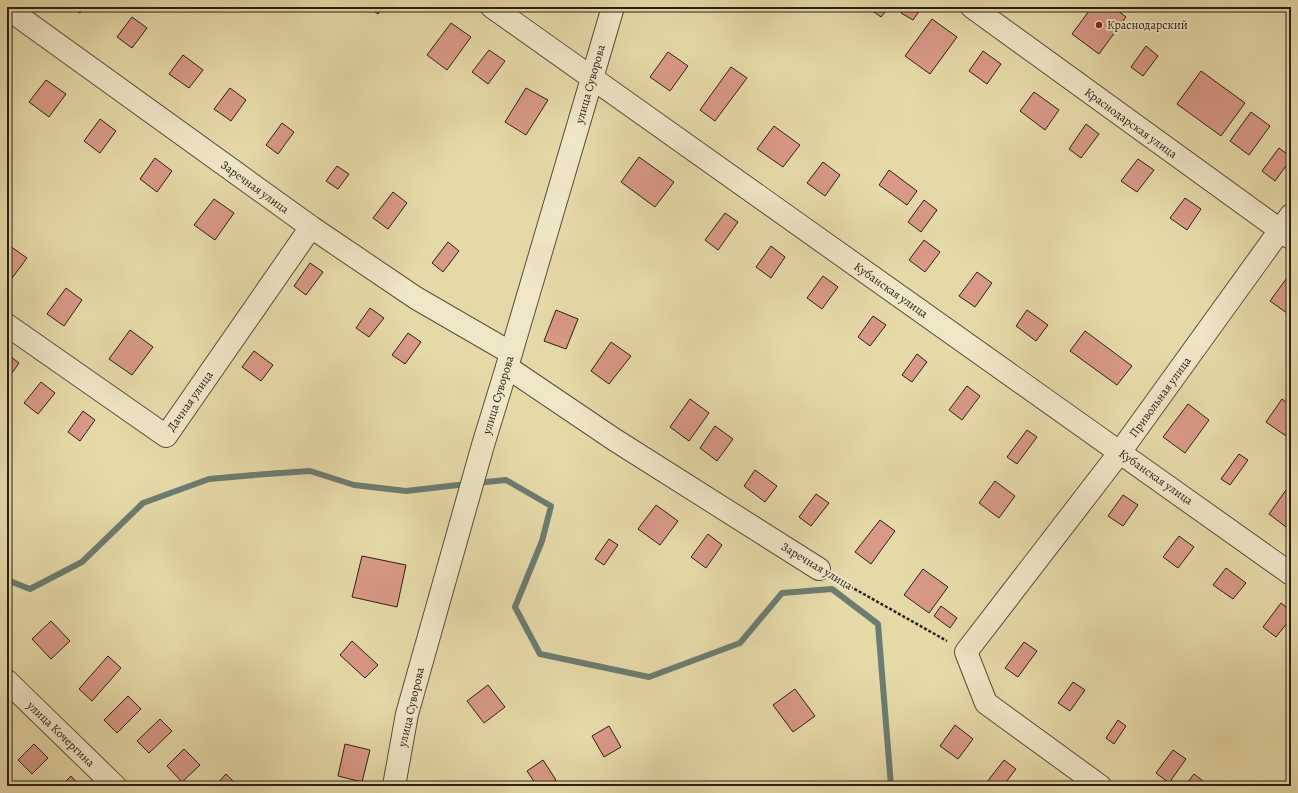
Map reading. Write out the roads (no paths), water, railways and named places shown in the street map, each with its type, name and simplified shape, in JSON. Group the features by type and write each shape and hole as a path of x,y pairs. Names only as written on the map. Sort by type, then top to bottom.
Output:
{"street":[{"name":"Кубанская улица","path":"492,7 1291,574"},
{"name":"улица Суворова","path":"394,786 407,714 483,445 613,7"},
{"name":"Краснодарская улица","path":"972,7 1287,228"},
{"name":"Заречная улица","path":"7,8 311,227 509,360 615,440 819,569"},
{"name":"Дачная улица","path":"7,325 166,436 311,227"},
{"name":"Привольная улица","path":"1100,786 986,703 966,652 1120,452 1287,228"},
{"name":"улица Кочергина","path":"7,681 115,786"}],"waterway":[{"path":"7,580 30,589 82,562 143,503 209,479 310,471 354,485 406,491 467,484"},
{"path":"476,483 506,480 551,506 542,541 515,607 540,654 649,677 740,643 782,593 832,589 878,624 891,786"}],"place":[{"name":"Краснодарский","path":"1099,25"}]}
